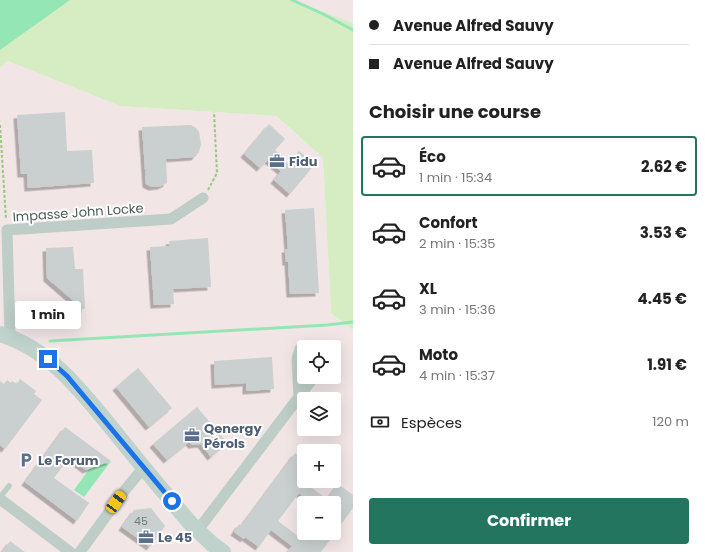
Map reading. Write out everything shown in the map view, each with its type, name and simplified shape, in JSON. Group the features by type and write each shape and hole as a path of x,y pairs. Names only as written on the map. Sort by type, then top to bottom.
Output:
{"street":[{"name":"Impasse John Locke","path":"5,335 7,230 171,219 203,198"},
{"path":"5,335 38,351 67,376 198,530 224,552"},
{"path":"302,392 308,384"},
{"path":"198,530 297,399"},
{"path":"80,552 125,490 144,467"},
{"path":"0,498 70,552"}],"lane":[{"path":"0,498 9,486"}],"path":[{"path":"203,198 217,173 214,112"},
{"path":"0,125 7,230"}],"shaded area":[{"path":"0,0 292,0 353,23 353,330 331,313 323,158 276,116 120,106 8,61 0,67"},
{"path":"0,0 70,0 0,50"},
{"path":"292,0 353,0 353,23"},
{"path":"8,61 120,106 275,116 323,158 331,313 353,330 353,552 0,552 0,67"},
{"path":"111,461 84,497 74,490 90,468"}],"building":[{"path":"65,112 67,151 92,150 94,183 28,188 27,174 21,174 17,115"},
{"path":"269,124 285,139 275,150 288,164 299,151 315,164 290,194 274,180 281,171 268,160 260,168 244,154"},
{"path":"191,125 199,132 201,144 199,152 195,157 166,159 167,183 161,186 152,187 146,184 142,127"},
{"path":"314,208 319,293 290,294 288,262 286,262 285,249 288,249 285,210"},
{"path":"208,238 211,287 173,289 174,304 154,305 150,247 170,246 169,241"},
{"path":"73,247 75,269 83,269 85,309 77,309 77,304 47,278 46,248"},
{"path":"272,357 274,389 246,391 246,383 215,385 214,361"},
{"path":"138,368 172,408 149,427 116,387"},
{"path":"20,379 36,391 34,394 42,400 5,449 0,445 0,381 4,384 7,380 11,383 12,381 17,384"},
{"name":"Qenergy Pérols","path":"197,407 227,443 211,457 201,444 192,445 189,442 167,460 153,444"},
{"path":"65,427 111,461 86,470 69,457 54,478 89,503 77,521 25,482"},
{"path":"295,453 297,454 297,488 312,488 323,496 303,496 299,493 278,521 297,535 297,540 330,540 321,552 287,552 292,546 271,530 259,547 245,537 244,539 234,532 239,524 241,526"},
{"path":"341,486 353,495 353,508 341,524 341,496 329,496 335,488 341,488"},
{"name":"Le 45","path":"151,508 165,526 150,547 122,527 134,510"},
{"path":"10,541 25,552 2,552"}],"waterway":[{"path":"292,0 353,30"},
{"path":"50,341 327,325 353,322"}],"place":[{"name":"Fidu","path":"277,161"},
{"name":"Qenergy Pérols","path":"192,435"},
{"name":"Le Forum","path":"26,460"},
{"name":"Le 45","path":"146,537"}],"route":[{"path":"48,359 67,376 97,410 172,501"}]}
